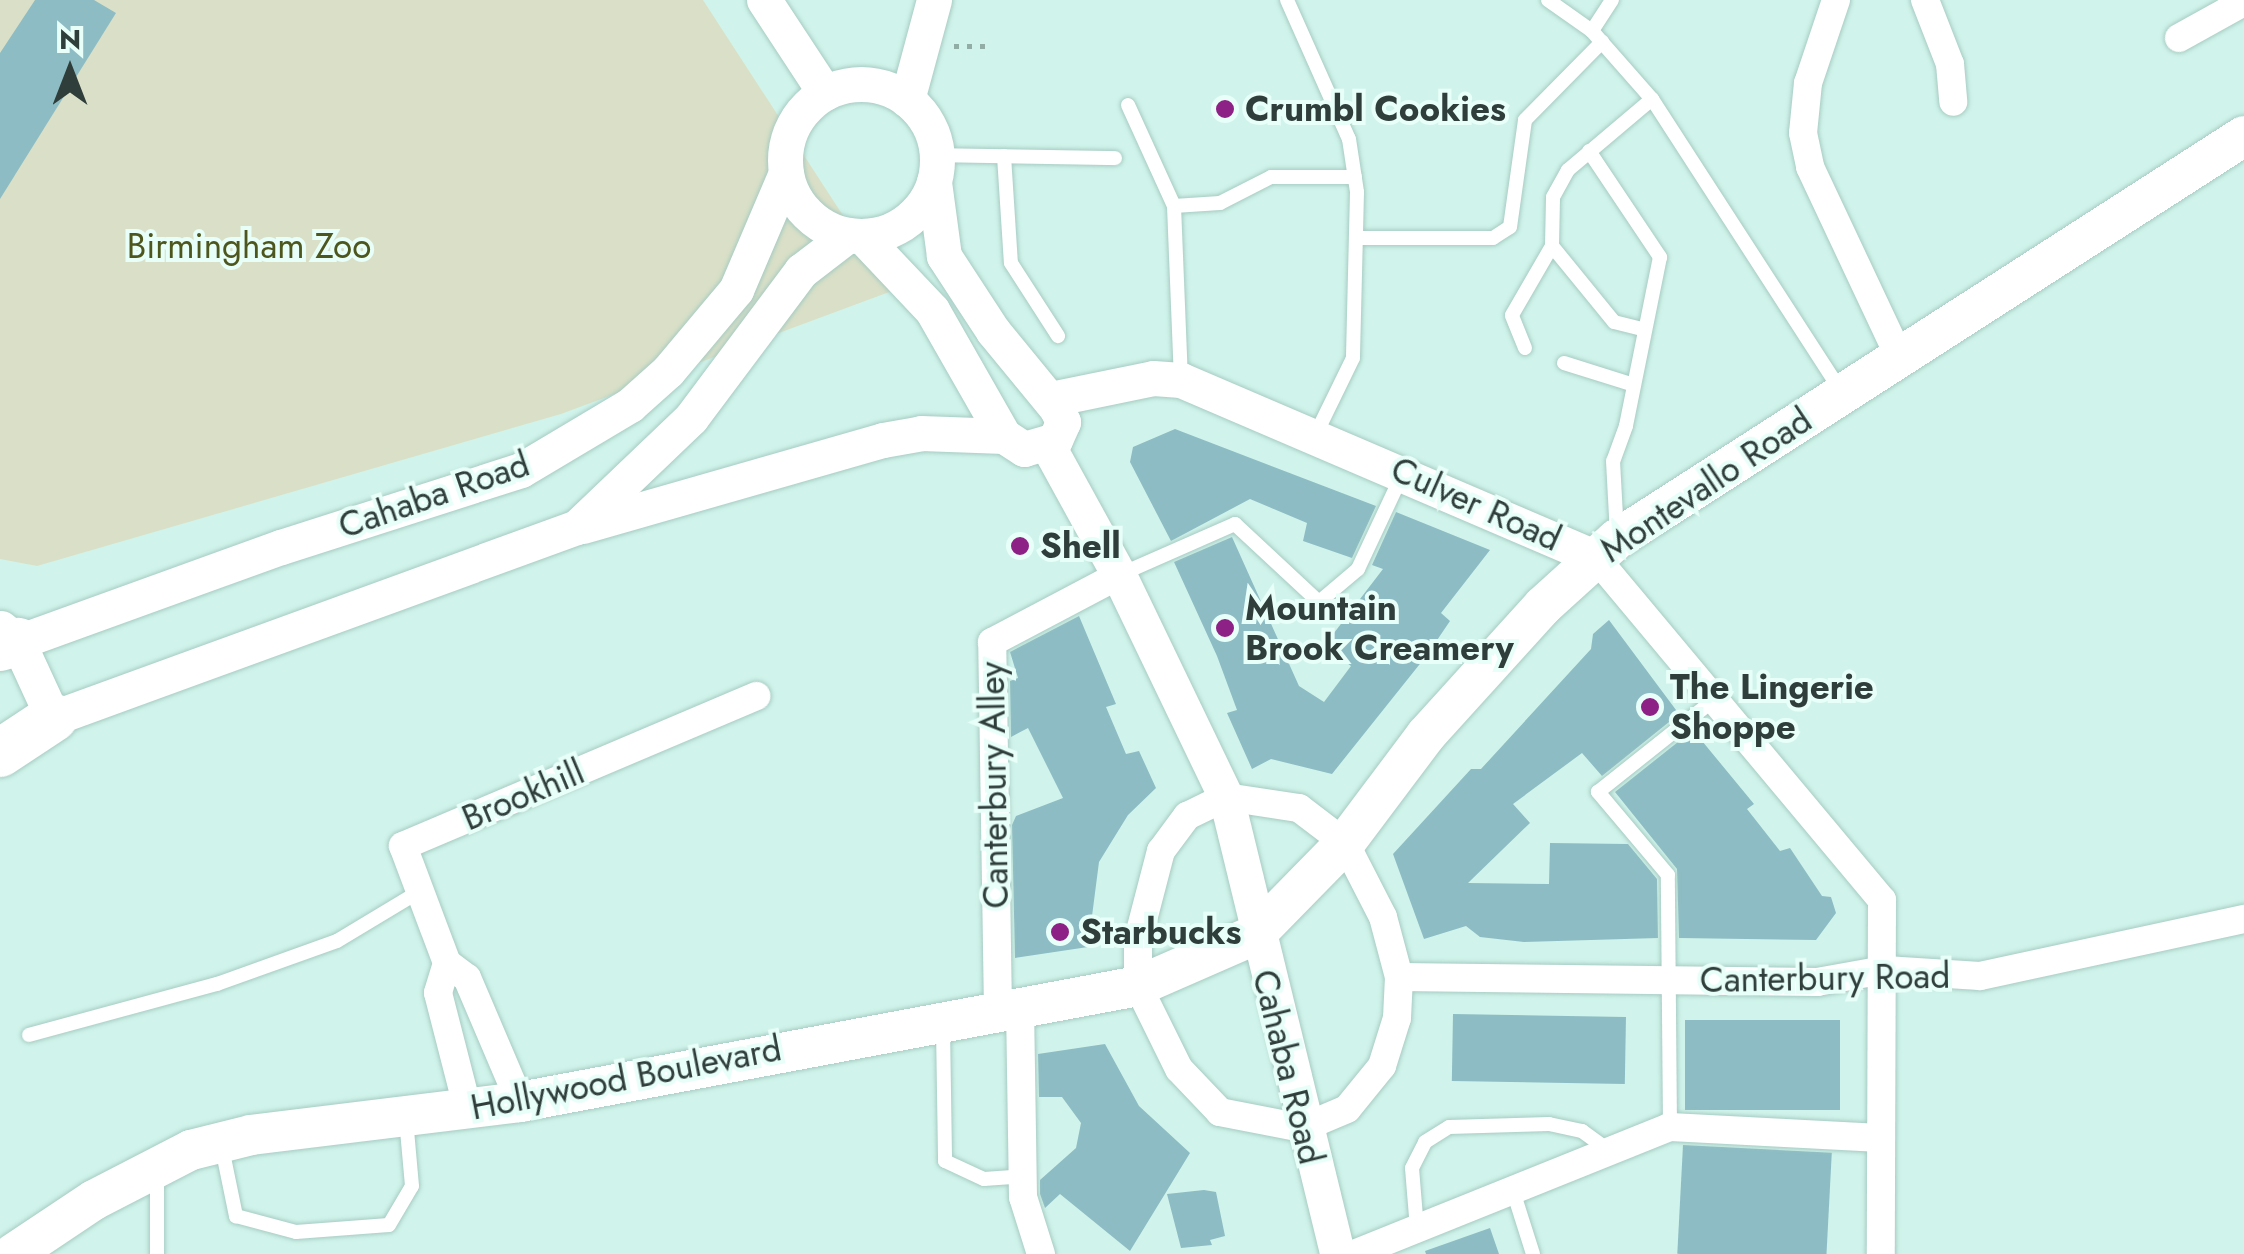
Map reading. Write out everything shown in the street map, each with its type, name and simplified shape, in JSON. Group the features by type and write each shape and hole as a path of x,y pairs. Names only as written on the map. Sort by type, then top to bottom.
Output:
{"highway":[{"path":"0,744 53,718"},
{"path":"0,753 53,718"}],"main road":[{"name":"Montevallo Road","path":"1256,935 1345,843 1426,735 1543,606 1606,548 2244,136"},
{"name":"Hollywood Boulevard","path":"13,1254 54,1234 156,1165 221,1142 520,1102 942,1018 1138,986 1256,935"}],"street":[{"path":"764,0 825,92 874,86 907,100 930,128 944,256 992,332 1051,399 1063,422 1047,444 1024,449 1004,436 932,310 855,236 801,208 786,173"},
{"path":"907,100 934,0"},
{"path":"1836,0 1808,83 1802,133 1810,167 1900,358"},
{"path":"1926,0 1950,64 1953,102"},
{"path":"2179,38 2244,2"},
{"name":"Cahaba Road","path":"6,639 521,470 630,405 668,372 736,290 786,173 795,122 825,92"},
{"path":"577,528 692,418 801,271 855,236 901,225 935,169"},
{"name":"Culver Road","path":"1051,399 1153,378 1181,380 1403,472 1606,548 1715,699 1882,900 1880,1254"},
{"path":"6,639 53,718 577,528 883,440 921,433 1004,436"},
{"name":"Cahaba Road","path":"1047,444 1119,576 1226,797 1302,1128 1337,1254"},
{"name":"Canterbury Alley","path":"1041,1254 1030,1235 1022,1176 1009,1008 992,642 1119,576"},
{"name":"Brookhill","path":"520,1102 467,978 447,963 403,846 756,696"},
{"path":"1226,797 1299,808 1345,843 1383,917 1399,977 1397,1018 1382,1066 1347,1109 1302,1128 1220,1112 1178,1069 1138,986 1138,939 1161,852 1187,816 1226,797"},
{"name":"Canterbury Road","path":"1399,977 1817,982 1884,970 1980,976 2034,968 2244,918"},
{"name":"Brookhill","path":"447,963 438,993 468,1110"},
{"path":"1354,1254 1514,1194 1670,1127 1881,1138"}],"lane":[{"path":"1287,0 1348,139 1355,177 1357,238 1352,358 1316,434"},
{"path":"1548,0 1597,37 1652,99 1842,393"},
{"path":"1357,238 1493,238 1510,227 1526,120 1597,37 1612,0"},
{"path":"1526,348 1512,316 1552,246 1553,197 1568,170 1652,99"},
{"path":"1128,105 1174,206 1181,380"},
{"path":"1590,152 1660,256 1634,385 1613,462 1606,548"},
{"path":"935,169 1004,156 1115,158"},
{"path":"1004,156 1011,263 1058,336"},
{"path":"1174,206 1220,203 1271,177 1355,177"},
{"path":"1552,246 1614,322 1645,330"},
{"path":"1564,362 1634,385"},
{"path":"1119,576 1235,524 1319,602 1358,569 1403,472"},
{"path":"1670,1127 1668,874 1598,792 1715,699"},
{"path":"29,1035 218,984 336,942 420,890"},
{"path":"942,1018 945,1161 984,1179 1022,1176"},
{"path":"221,1142 236,1216 296,1232 389,1224 412,1186 406,1120"},
{"path":"1417,1230 1412,1168 1425,1142 1449,1126 1549,1124 1582,1131 1612,1152"},
{"path":"156,1165 157,1254"},
{"path":"1514,1194 1533,1254"}],"path":[{"path":"954,46 988,46"}],"green space":[{"name":"Birmingham Zoo","path":"0,0 703,0 892,291 561,414 37,566 0,559"}],"building":[{"path":"35,0 94,0 116,13 0,199 0,53"},
{"path":"1175,429 1376,506 1352,558 1303,541 1307,523 1250,499 1171,541 1130,462 1133,447"},
{"path":"1396,512 1490,550 1441,613 1450,621 1427,655 1332,774 1271,759 1252,769 1227,713 1237,710 1217,656 1174,562 1232,537 1299,686 1324,702 1351,666 1324,646 1383,569 1372,565"},
{"path":"1079,616 1116,704 1106,707 1126,754 1139,751 1156,788 1128,815 1099,862 1088,947 1015,958 1012,825 1016,816 1063,798 1028,728 1011,737 1010,681 1018,678 1010,652"},
{"path":"1609,620 1679,714 1602,776 1582,753 1513,804 1530,823 1468,883 1549,884 1550,843 1628,844 1657,879 1658,938 1524,942 1480,937 1466,926 1424,939 1393,854 1471,769 1481,769 1591,649 1593,634"},
{"path":"1693,730 1754,804 1747,809 1780,851 1790,848 1822,896 1831,897 1836,913 1816,940 1679,938 1677,869 1615,792"},
{"path":"1453,1014 1626,1017 1625,1084 1452,1081"},
{"path":"1685,1020 1840,1020 1840,1110 1685,1110"},
{"path":"1105,1044 1139,1106 1190,1153 1130,1251 1060,1194 1045,1208 1040,1194 1040,1180 1076,1148 1081,1123 1062,1097 1039,1097 1038,1054"},
{"path":"1683,1145 1832,1153 1826,1254 1677,1254"},
{"path":"1216,1192 1225,1236 1210,1240 1212,1245 1181,1248 1167,1194"},
{"path":"1490,1228 1499,1254 1426,1254 1425,1251"}],"place":[{"name":"Crumbl Cookies","path":"1225,109"},
{"name":"Shell","path":"1020,546"},
{"name":"Mountain Brook Creamery","path":"1225,628"},
{"name":"The Lingerie Shoppe","path":"1650,707"},
{"name":"Starbucks","path":"1060,932"}]}
